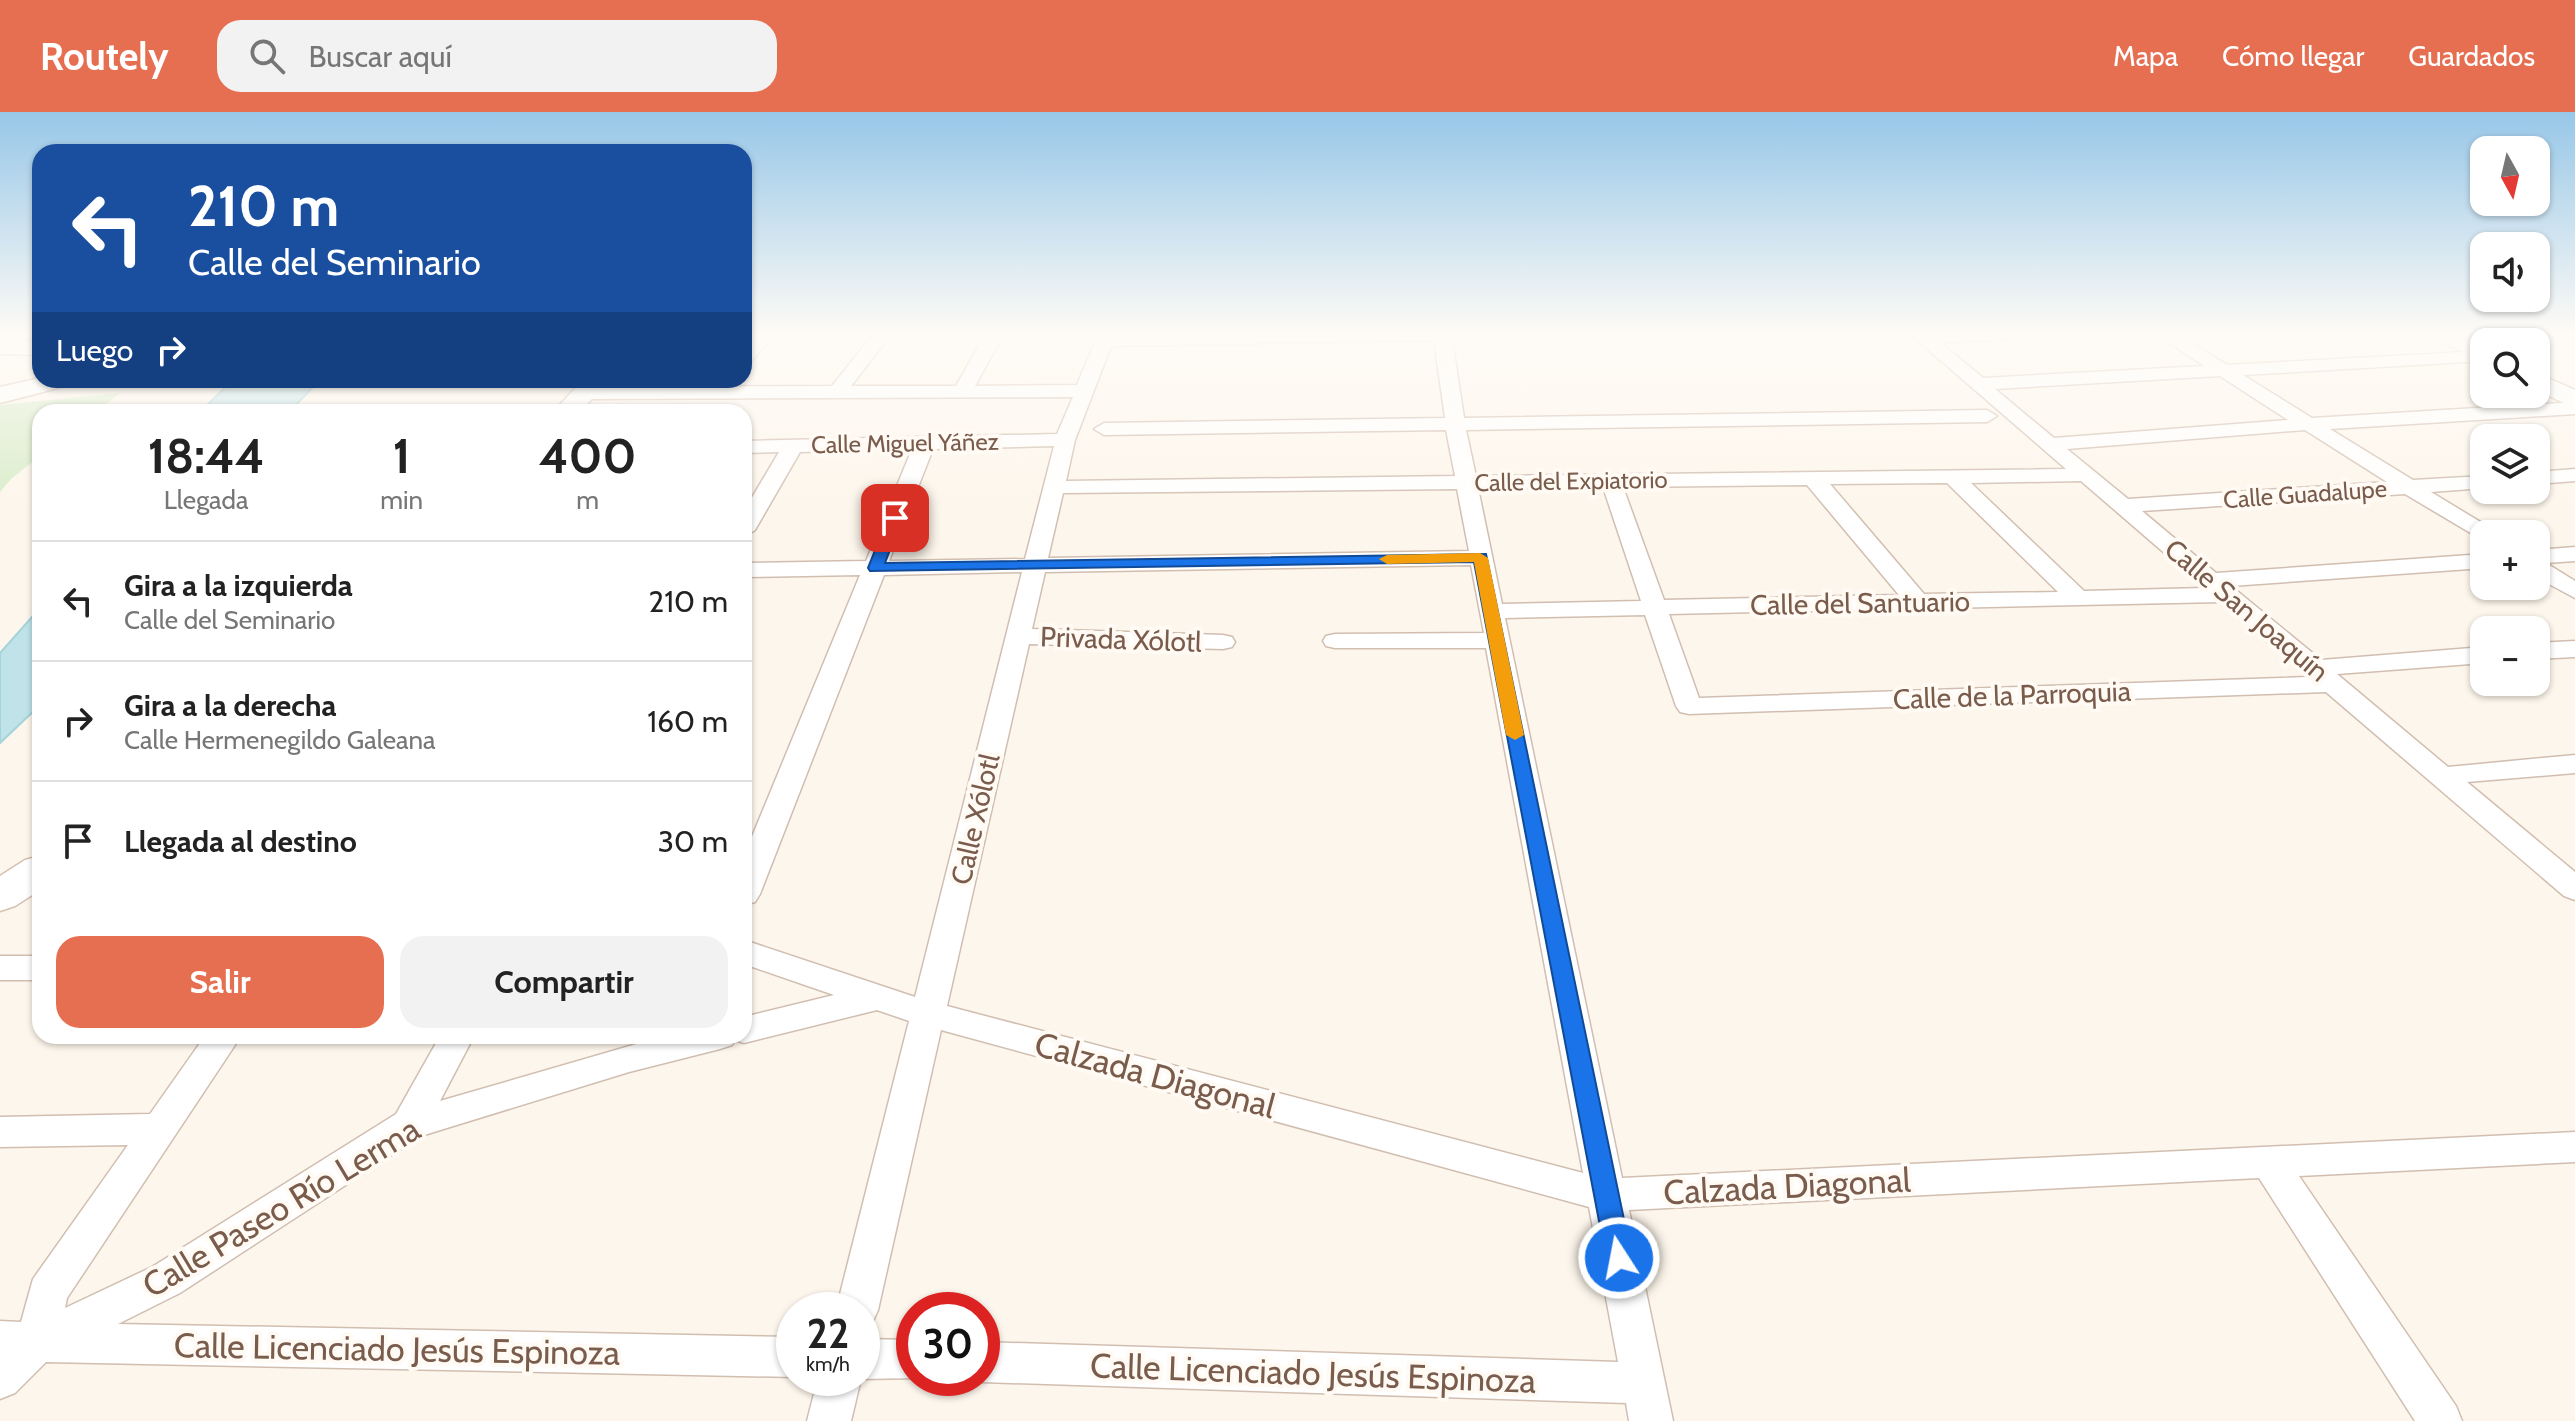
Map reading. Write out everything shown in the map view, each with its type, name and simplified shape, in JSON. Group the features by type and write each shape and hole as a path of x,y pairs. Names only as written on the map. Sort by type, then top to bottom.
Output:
{"street":[{"name":"Calle Xólotl","path":"861,1292 1065,440 1083,393"},
{"path":"1451,393 1480,558 1647,1402"},
{"name":"Calle San Joaquín","path":"1993,393 2575,889"},
{"path":"2259,393 2470,525"},
{"path":"2053,444 2308,424 2575,408"},
{"path":"1104,429 1987,416"},
{"name":"Calle Miguel Yáñez","path":"752,447 1065,440"},
{"path":"752,874 925,443"},
{"path":"752,516 793,446"},
{"name":"Calle del Expiatorio","path":"1054,487 2088,475"},
{"path":"2550,477 2575,475"},
{"path":"1952,476 2078,598"},
{"path":"1813,478 1918,602"},
{"path":"1611,481 1654,608"},
{"name":"Calle Guadalupe","path":"2125,506 2470,483"},
{"path":"2550,556 2575,554"},
{"path":"752,570 1480,558"},
{"name":"Calle del Santuario","path":"1335,641 1654,608 2078,598 2221,588 2470,562"},
{"path":"2550,576 2575,591"},
{"name":"Calle de la Parroquia","path":"1654,608 1689,706 2325,676 2470,657"},
{"name":"Privada Xólotl","path":"1019,636 1223,642"},
{"path":"2550,650 2575,649"},
{"path":"2442,776 2575,764"},
{"path":"0,896 32,875"},
{"name":"Calzada Diagonal","path":"752,955 928,1014 1606,1195 2575,1147"},
{"path":"0,968 32,968"},
{"path":"752,1028 877,997"},
{"path":"18,1341 48,1292 218,1044"},
{"path":"409,1125 453,1044"},
{"name":"Calle Paseo Río Lerma","path":"0,1378 18,1341 166,1280 409,1125 629,1058 687,1044"},
{"path":"0,1132 158,1129"},
{"path":"2268,1161 2440,1421"},
{"name":"Calle Licenciado Jesús Espinoza","path":"18,1341 776,1357"},
{"name":"Calle Licenciado Jesús Espinoza","path":"1000,1363 1647,1402"},
{"path":"829,1421 835,1396"}],"green space":[{"path":"120,393 106,404 32,404 32,462 0,492 0,405"}],"water":[{"path":"220,393 307,393 297,404 208,404"},
{"path":"32,617 32,713 0,743 0,653"}],"slow traffic":[{"path":"1387,559 1480,558 1515,735"}],"route":[{"path":"895,518 876,568 1480,558 1619,1258"}]}
